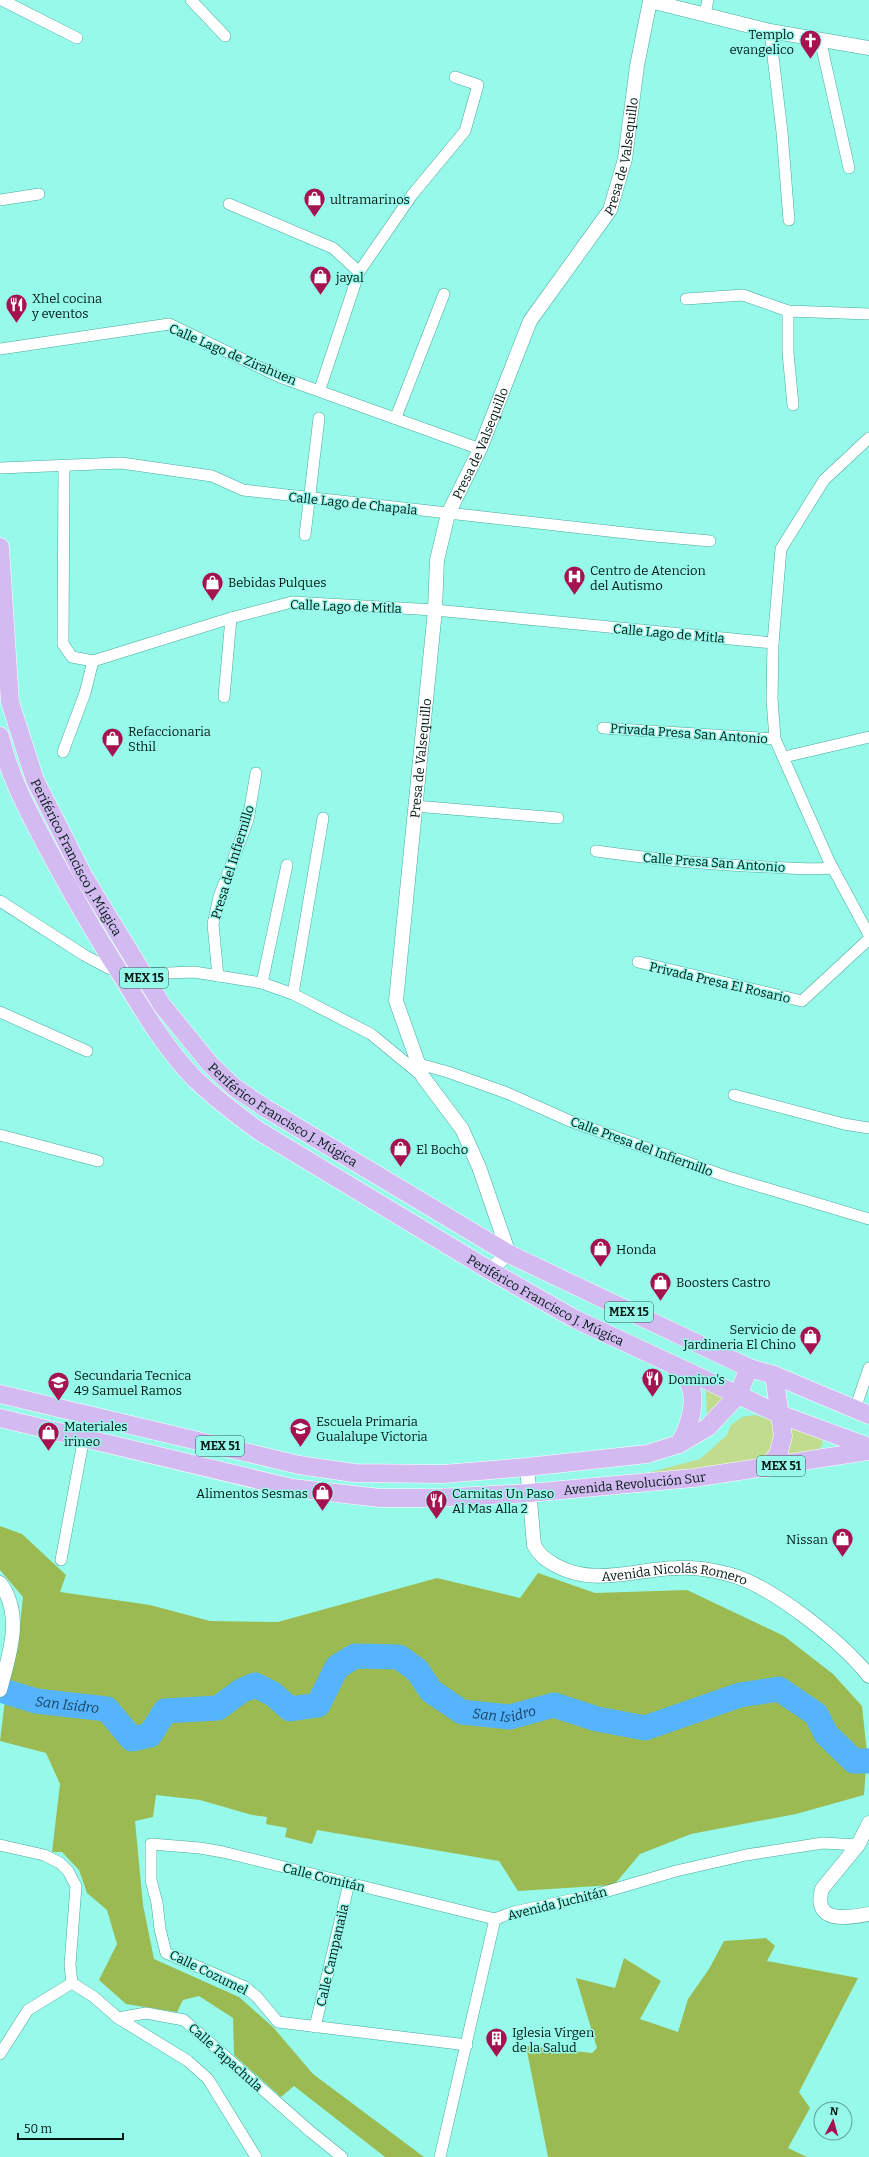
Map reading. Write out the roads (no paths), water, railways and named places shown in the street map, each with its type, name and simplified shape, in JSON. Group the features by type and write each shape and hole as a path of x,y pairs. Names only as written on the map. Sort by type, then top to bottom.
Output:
{"main road":[{"name":"Periférico Francisco J. Múgica","path":"0,547 10,702 34,780 84,877 142,974 162,1005 210,1064 234,1087 272,1112 509,1254 749,1368 774,1375 862,1412"},
{"name":"Periférico Francisco J. Múgica","path":"0,736 5,757 19,794 92,929 145,1015 169,1048 195,1079 223,1104 259,1131 489,1270 575,1319 779,1414 869,1448"},
{"path":"663,1360 681,1372 688,1383 692,1396 691,1421 679,1444"},
{"name":"Avenida Revolución Sur","path":"0,1394 299,1465 398,1475 443,1474 527,1467 647,1454 679,1444 708,1427 738,1396 749,1368"},
{"path":"766,1468 778,1455 783,1436 774,1375"},
{"name":"Avenida Revolución Sur","path":"0,1418 292,1488 380,1498 438,1498 529,1493 693,1478 869,1451"}],"street":[{"path":"2,0 77,38"},
{"path":"190,0 225,36"},
{"path":"705,14 708,0"},
{"path":"650,1 770,31 869,48"},
{"name":"Presa de Valsequillo","path":"509,1254 479,1167 462,1129 421,1070 396,1001 435,610 437,560 448,514 480,449 530,321 610,210 625,159 638,66 650,1"},
{"path":"770,31 782,132 789,220"},
{"path":"820,39 849,168"},
{"path":"320,389 359,272 412,195 464,131 478,85 455,76"},
{"path":"0,200 39,194"},
{"path":"229,204 332,248 359,272"},
{"path":"396,417 444,294"},
{"path":"686,299 743,295 788,311 869,314"},
{"path":"788,311 788,353 793,405"},
{"name":"Calle Lago de Zirahuen","path":"0,349 169,324 280,376 320,389 480,449"},
{"path":"305,535 319,418"},
{"path":"869,438 824,480 781,549 773,643 772,699 776,739 833,868 869,935"},
{"name":"Calle Lago de Chapala","path":"0,468 121,463 212,476 243,490 310,496 448,514 710,541"},
{"path":"63,752 85,693 93,662 72,657 63,644 64,466"},
{"name":"Calle Lago de Mitla","path":"93,662 231,618 292,602 435,610 773,643"},
{"path":"224,697 231,618"},
{"name":"Privada Presa San Antonio","path":"603,728 776,739"},
{"path":"784,757 869,737"},
{"name":"Presa del Infiernillo","path":"218,976 213,924 219,897 248,820 256,773"},
{"path":"415,806 558,818"},
{"path":"293,994 323,818"},
{"name":"Calle Presa San Antonio","path":"596,851 658,859 742,866 820,869 833,868"},
{"path":"262,983 287,865"},
{"path":"0,901 84,955 108,968 118,970"},
{"name":"Privada Presa El Rosario","path":"638,962 802,1001 869,939"},
{"name":"Calle Presa del Infiernillo","path":"142,974 194,972 262,983 293,994 371,1034 421,1070 448,1072 492,1088 570,1121 724,1176 869,1219"},
{"path":"0,1012 87,1051"},
{"path":"734,1095 844,1124 869,1128"},
{"path":"0,1135 98,1161"},
{"path":"489,1270 509,1254"},
{"path":"862,1412 869,1368"},
{"path":"61,1560 84,1437"},
{"name":"Avenida Nicolás Romero","path":"527,1467 534,1545 539,1555 567,1571 607,1577 677,1568 698,1568 728,1574 755,1584 783,1601 857,1661 869,1676"},
{"path":"0,1583 10,1603 13,1628 11,1650 0,1690"},
{"path":"869,1823 858,1845 822,1889 820,1897 824,1912 831,1916 847,1918 869,1914"},
{"name":"Avenida Juchitán","path":"440,2157 495,1919 514,1912 598,1894 676,1871 746,1855 823,1843 858,1845"},
{"name":"Calle Comitán","path":"151,1844 200,1848 223,1852 495,1919"},
{"name":"Calle Cozumel","path":"151,1844 151,1880 157,1903 160,1929 166,1953 245,1987 257,1997 278,2022 467,2045"},
{"path":"0,1845 44,1855 60,1863 68,1870 76,1886 70,1965 72,1983"},
{"name":"Calle Campanaila","path":"315,2027 349,1883"},
{"path":"72,1983 94,1997 118,2018 188,2060 208,2079 256,2157"},
{"path":"0,2054 28,2010 72,1983"},
{"name":"Calle Tapachula","path":"118,2018 146,2013 184,2020 311,2132 342,2157"}],"waterway":[{"name":"San Isidro","path":"0,1690 36,1701 107,1709 132,1739 150,1735 165,1711 218,1708 241,1691 255,1685 273,1694 290,1709 318,1705 337,1667 355,1656 399,1657 417,1670 431,1691 462,1712 510,1717 554,1705 597,1719 645,1728 740,1695 779,1689 816,1714 826,1734 854,1761 869,1761"}],"place":[{"name":"Templo evangelico","path":"810,60"},
{"name":"ultramarinos","path":"315,218"},
{"name":"jayal","path":"320,296"},
{"name":"Xhel cocina y eventos","path":"16,324"},
{"name":"Centro de Atencion del Autismo","path":"574,596"},
{"name":"Bebidas Pulques","path":"212,602"},
{"name":"Refaccionaria Sthil","path":"112,758"},
{"name":"El Bocho","path":"400,1168"},
{"name":"Honda","path":"600,1268"},
{"name":"Boosters Castro","path":"661,1302"},
{"name":"Servicio de Jardineria El Chino","path":"811,1356"},
{"name":"Domino's","path":"653,1398"},
{"name":"Secundaria Tecnica 49 Samuel Ramos","path":"59,1402"},
{"name":"Escuela Primaria Gualalupe Victoria","path":"300,1448"},
{"name":"Materiales irineo","path":"48,1452"},
{"name":"Alimentos Sesmas","path":"323,1512"},
{"name":"Carnitas Un Paso Al Mas Alla 2","path":"436,1520"},
{"name":"Nissan","path":"843,1558"},
{"name":"Iglesia Virgen de la Salud","path":"496,2058"}]}
